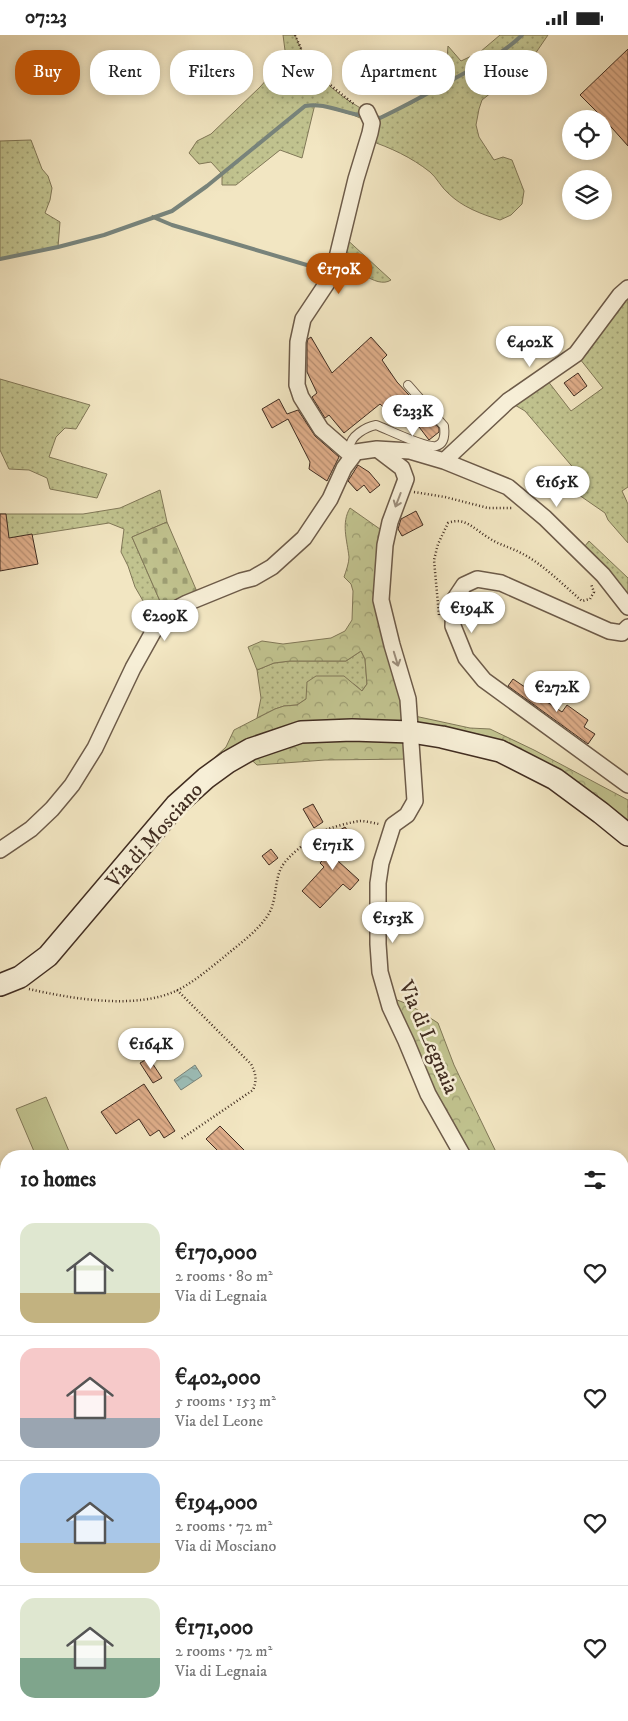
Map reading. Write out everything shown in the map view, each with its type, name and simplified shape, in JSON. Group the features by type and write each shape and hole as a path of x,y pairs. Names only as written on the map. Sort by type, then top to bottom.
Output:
{"main road":[{"name":"Via di Mosciano","path":"5,983 20,977 48,956 176,805 228,761 251,749 301,733 352,730 411,732 442,737 500,751 554,779 628,835"}],"street":[{"path":"354,454 321,429 300,397 297,385 298,341 303,319 333,274 370,118"},
{"path":"444,461 508,401 576,354 620,295 628,288"},
{"path":"376,449 402,468 406,479 390,522 385,545 381,600 408,699 415,801 407,815 393,825"},
{"path":"0,850 31,829 52,809 72,785 95,748 133,668 157,625 168,613 187,603 253,578 272,567 304,538 330,499 344,467 354,454 376,449 410,451 444,461 508,487 545,518 597,569 628,607"},
{"path":"628,627 622,633 609,631 502,583 477,579 464,585 454,600 453,626 466,658 484,680 628,785"},
{"name":"Via di Legnaia","path":"393,825 378,883 380,972 390,1007 428,1094 460,1150"}],"lane":[{"path":"354,454 350,443 354,437 369,426 376,425 421,443 434,446 439,445 443,440 444,427 408,385"}],"path":[{"path":"295,35 307,61 318,75 370,118"},
{"path":"402,491 445,497 488,508 514,508"},
{"path":"440,618 434,560 443,532 448,523 455,521 468,523 489,539 521,553 542,567 582,601 590,599 594,592 587,578"},
{"path":"5,983 59,996 120,1001 150,1000 177,991 198,979 250,935 262,922 273,905 277,880 287,858 325,830 360,821 393,825"},
{"path":"177,991 251,1064 256,1075 256,1083 253,1090 181,1139"}],"green space":[{"path":"283,35 295,35 302,50 285,50"},
{"path":"500,35 548,35 538,50 482,50"},
{"path":"455,54 461,61 465,59 465,95 488,95 482,100 479,109 476,125 479,137 494,160 503,157 512,160 524,191 522,204 511,215 500,220 472,209 453,198 432,174 416,162 401,153 368,140 372,123 353,115 315,104 302,158 280,150 236,185 222,185 222,174 211,162 199,164 189,153 197,141 211,134 263,84 263,95 332,95 332,88 350,102 380,118 426,95 455,95"},
{"path":"31,140 42,169 48,176 52,188 45,213 60,222 58,247 0,259 0,141"},
{"path":"342,235 391,280 378,282 371,279 363,275 338,254"},
{"path":"628,288 628,487 622,491 628,504 628,543 608,520 605,513 566,486 567,480 576,471 525,411 508,401 544,376 571,411 603,388 576,354"},
{"path":"0,379 90,405 76,429 65,428 56,437 49,457 107,474 97,498 50,489 47,478 29,470 9,469 0,450"},
{"path":"160,490 167,522 132,537 163,608 157,625 135,587 121,552 124,529 109,523 0,540 0,514 83,514 120,508"},
{"path":"350,508 387,534 381,600 410,715 470,728 490,729 628,800 628,835 555,779 411,732 413,759 325,760 257,765 244,753 217,769 212,760 226,747 234,730 275,709 297,705 306,699 307,682 316,676 344,676 362,691 367,684 365,659 361,651 346,661 290,661 274,663 257,670 248,647 262,641 283,644 331,638 345,631 352,620 353,591 351,584 344,577 349,559 345,526"},
{"path":"167,522 198,594 163,608 132,537"},
{"path":"589,541 628,578 628,607 580,552"},
{"path":"361,651 365,659 367,684 362,691 354,684 306,699 297,705 275,709 257,718 261,698 257,670 274,663 290,661 346,661"},
{"path":"387,996 410,1005 438,1023 454,1065 495,1150 460,1150"},
{"path":"46,1097 68,1150 33,1150 16,1109"}],"water":[{"path":"195,1065 202,1076 181,1090 174,1080"}],"building":[{"path":"628,49 628,146 612,128 612,110 595,110 580,95"},
{"path":"311,337 332,373 371,337 387,355 382,360 397,382 439,428 439,432 429,440 413,419 406,427 380,404 344,433 329,415 325,418 312,397 317,393 307,372 307,343"},
{"path":"578,373 587,386 574,396 564,383"},
{"path":"279,399 287,414 298,410 315,436 339,457 327,481 309,469 310,462 288,419 272,428 262,409"},
{"path":"358,465 369,472 380,485 370,493 364,485 357,491 348,481"},
{"path":"416,511 423,525 402,536 398,529 401,519"},
{"path":"0,514 6,514 9,538 32,534 38,564 0,571"},
{"path":"513,679 562,712 567,705 588,720 584,727 595,734 588,744 508,686"},
{"path":"313,804 323,822 314,828 303,809"},
{"path":"345,827 359,847 338,861 359,880 350,890 343,884 320,908 302,891 324,867 320,863 338,843 332,835"},
{"path":"271,849 278,858 269,865 262,856"},
{"path":"149,1058 162,1078 153,1083 140,1063"},
{"path":"144,1084 175,1131 164,1138 159,1130 150,1136 139,1119 116,1134 101,1112"},
{"path":"220,1126 244,1150 217,1150 206,1139"}],"waterway":[{"path":"375,117 380,118 477,67 501,52 522,35"},
{"path":"0,259 104,235 172,211 207,186 305,106 327,107 365,116"},
{"path":"153,217 172,225 327,271"}]}
